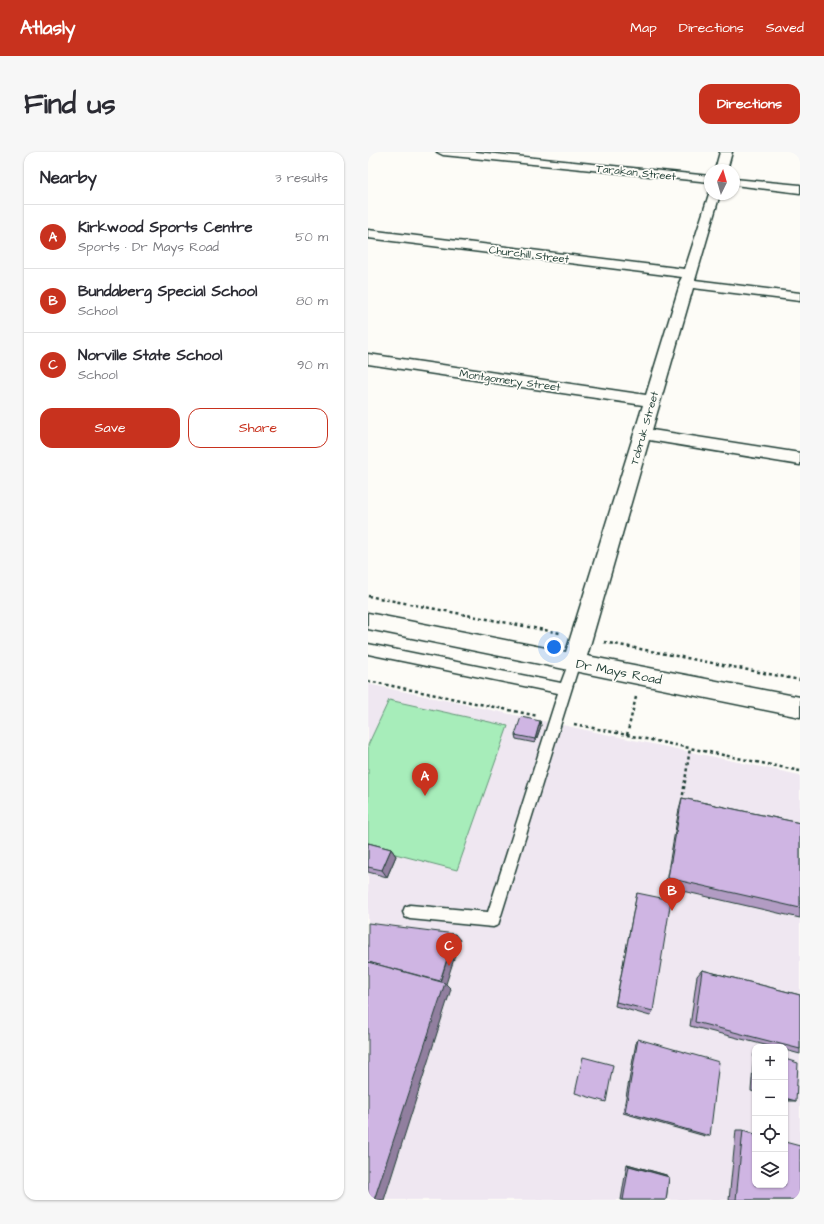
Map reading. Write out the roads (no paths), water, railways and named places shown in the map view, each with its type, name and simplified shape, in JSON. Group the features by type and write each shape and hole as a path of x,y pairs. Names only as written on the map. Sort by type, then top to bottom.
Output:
{"street":[{"name":"Tarakan Street","path":"443,152 704,178"},
{"path":"723,164 726,152"},
{"path":"740,183 800,189"},
{"name":"Tobruk Street","path":"574,662 712,200"},
{"name":"Churchill Street","path":"368,234 688,279 800,297"},
{"name":"Montgomery Street","path":"368,359 652,401"},
{"path":"643,434 800,459"},
{"name":"Dr Mays Road","path":"368,621 800,707"}],"lane":[{"path":"368,649 565,689"},
{"path":"410,912 493,920 574,662"}],"place":[{"name":"Kirkwood Sports Centre","path":"425,796"},
{"name":"Bundaberg Special School","path":"672,911"},
{"name":"Norville State School","path":"449,966"}]}
